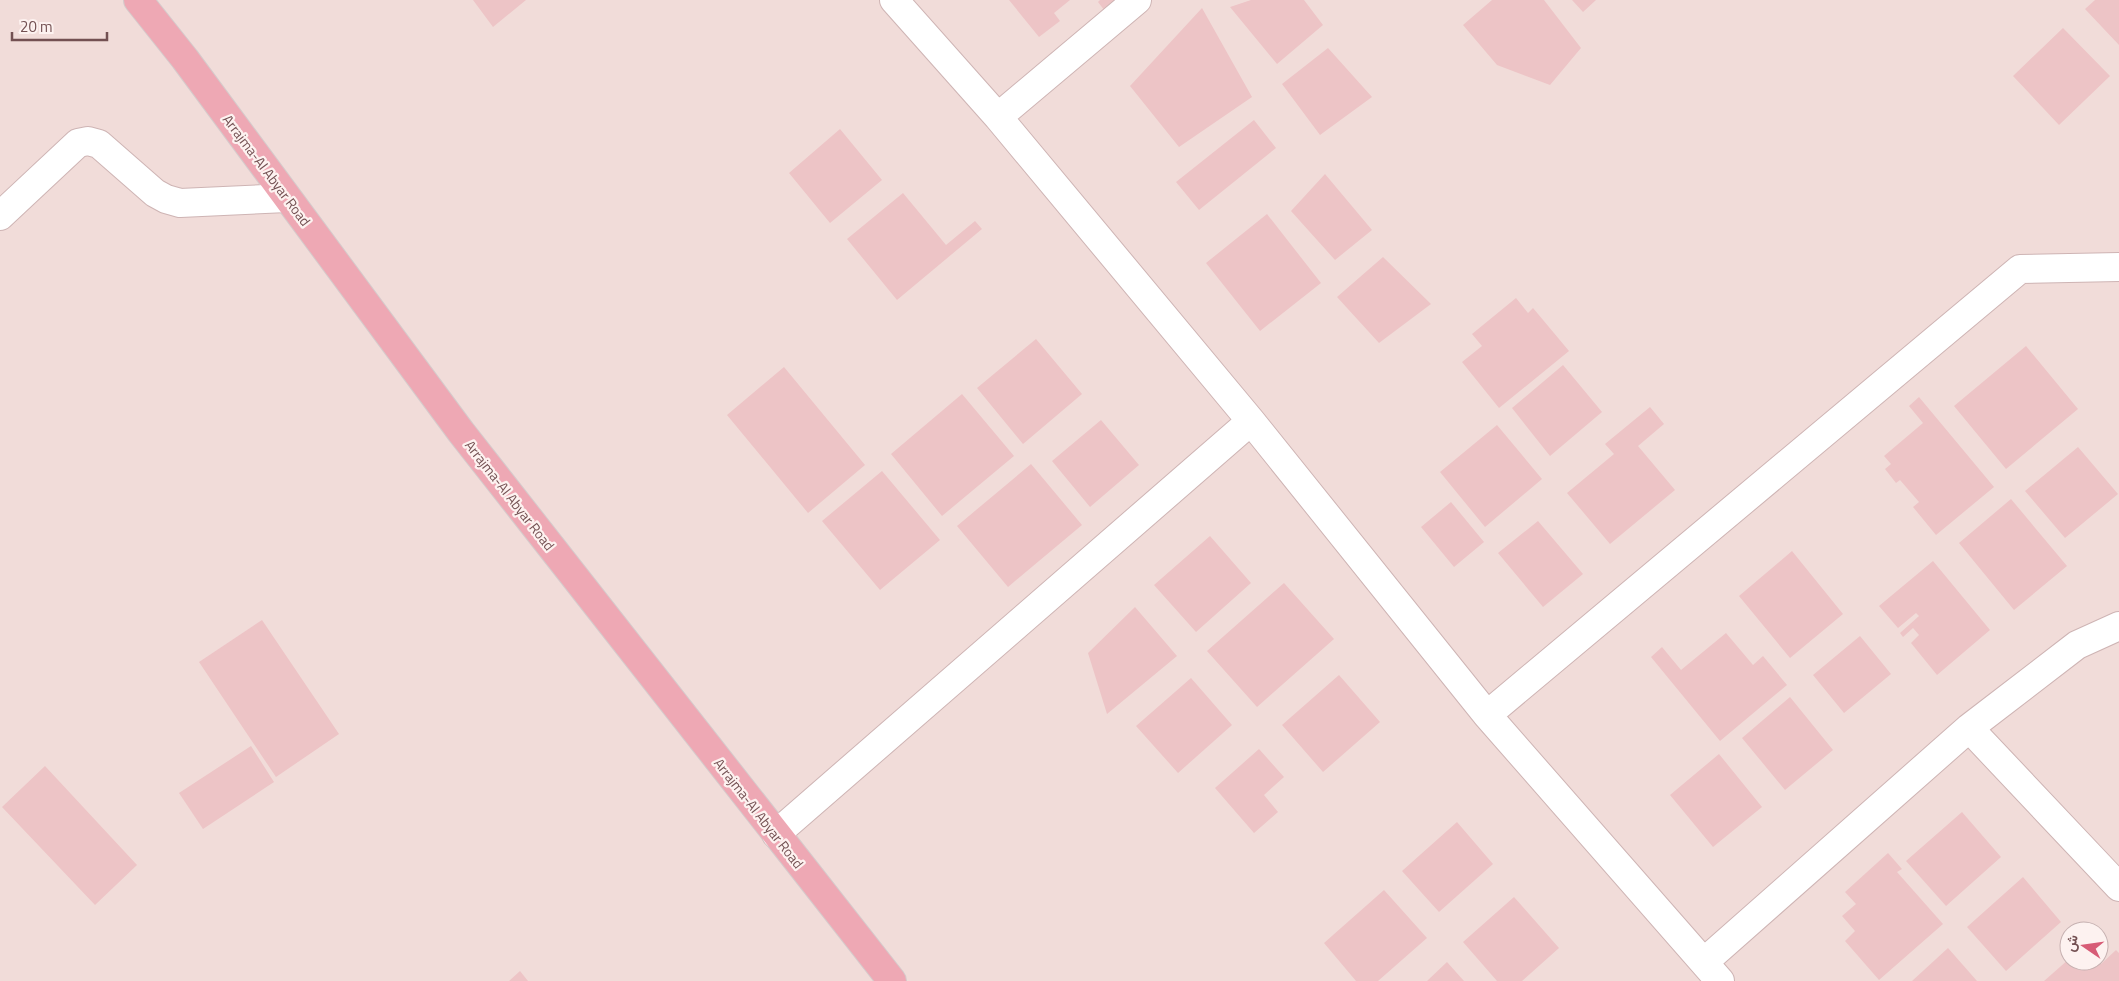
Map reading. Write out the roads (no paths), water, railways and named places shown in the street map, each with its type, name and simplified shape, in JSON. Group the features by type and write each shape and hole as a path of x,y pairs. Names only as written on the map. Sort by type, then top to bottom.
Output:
{"highway":[{"name":"Arrajma-Al Abyar Road","path":"138,0 461,432 892,981"}],"street":[{"path":"894,0 998,117 1251,421 1487,715 1712,972 1969,728 2077,646 2119,626"},
{"path":"998,117 1137,0"},
{"path":"0,216 78,143 88,141 99,144 155,193 166,199 180,203 287,198"},
{"path":"1487,715 2020,269 2119,267"},
{"path":"776,834 1251,421"},
{"path":"1969,728 2119,887"}]}
